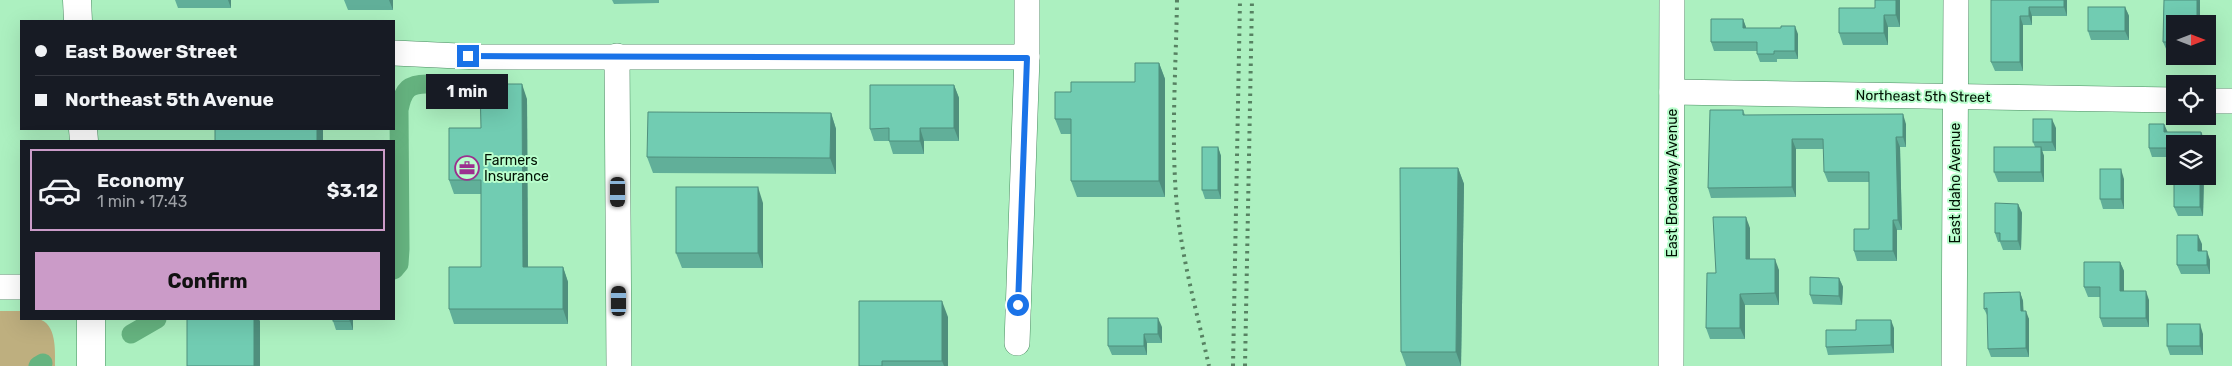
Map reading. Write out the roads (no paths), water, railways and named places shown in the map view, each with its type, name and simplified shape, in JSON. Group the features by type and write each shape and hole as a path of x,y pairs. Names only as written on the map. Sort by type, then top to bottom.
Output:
{"main road":[{"path":"77,0 78,20"},
{"path":"91,320 91,366"}],"street":[{"path":"1017,343 1027,58 1027,0"},
{"name":"East Broadway Avenue","path":"1671,366 1672,0"},
{"name":"East Idaho Avenue","path":"1954,366 1956,0"},
{"path":"395,53 480,57 1027,58"},
{"path":"617,56 619,366"},
{"name":"Northeast 5th Street","path":"1672,92 2166,100"},
{"path":"2216,101 2232,101"},
{"path":"0,286 20,286"}],"waterway":[{"path":"395,269 399,264 400,249 399,110 405,92 408,89 412,86 430,84"},
{"path":"451,84 479,84"},
{"path":"131,334 155,320"},
{"path":"38,366 43,363"}],"railway":[{"path":"1177,0 1174,163 1178,217 1184,254 1209,366"},
{"path":"1233,366 1240,0"},
{"path":"1245,366 1252,0"}],"place":[{"name":"Farmers Insurance","path":"467,168"}]}
